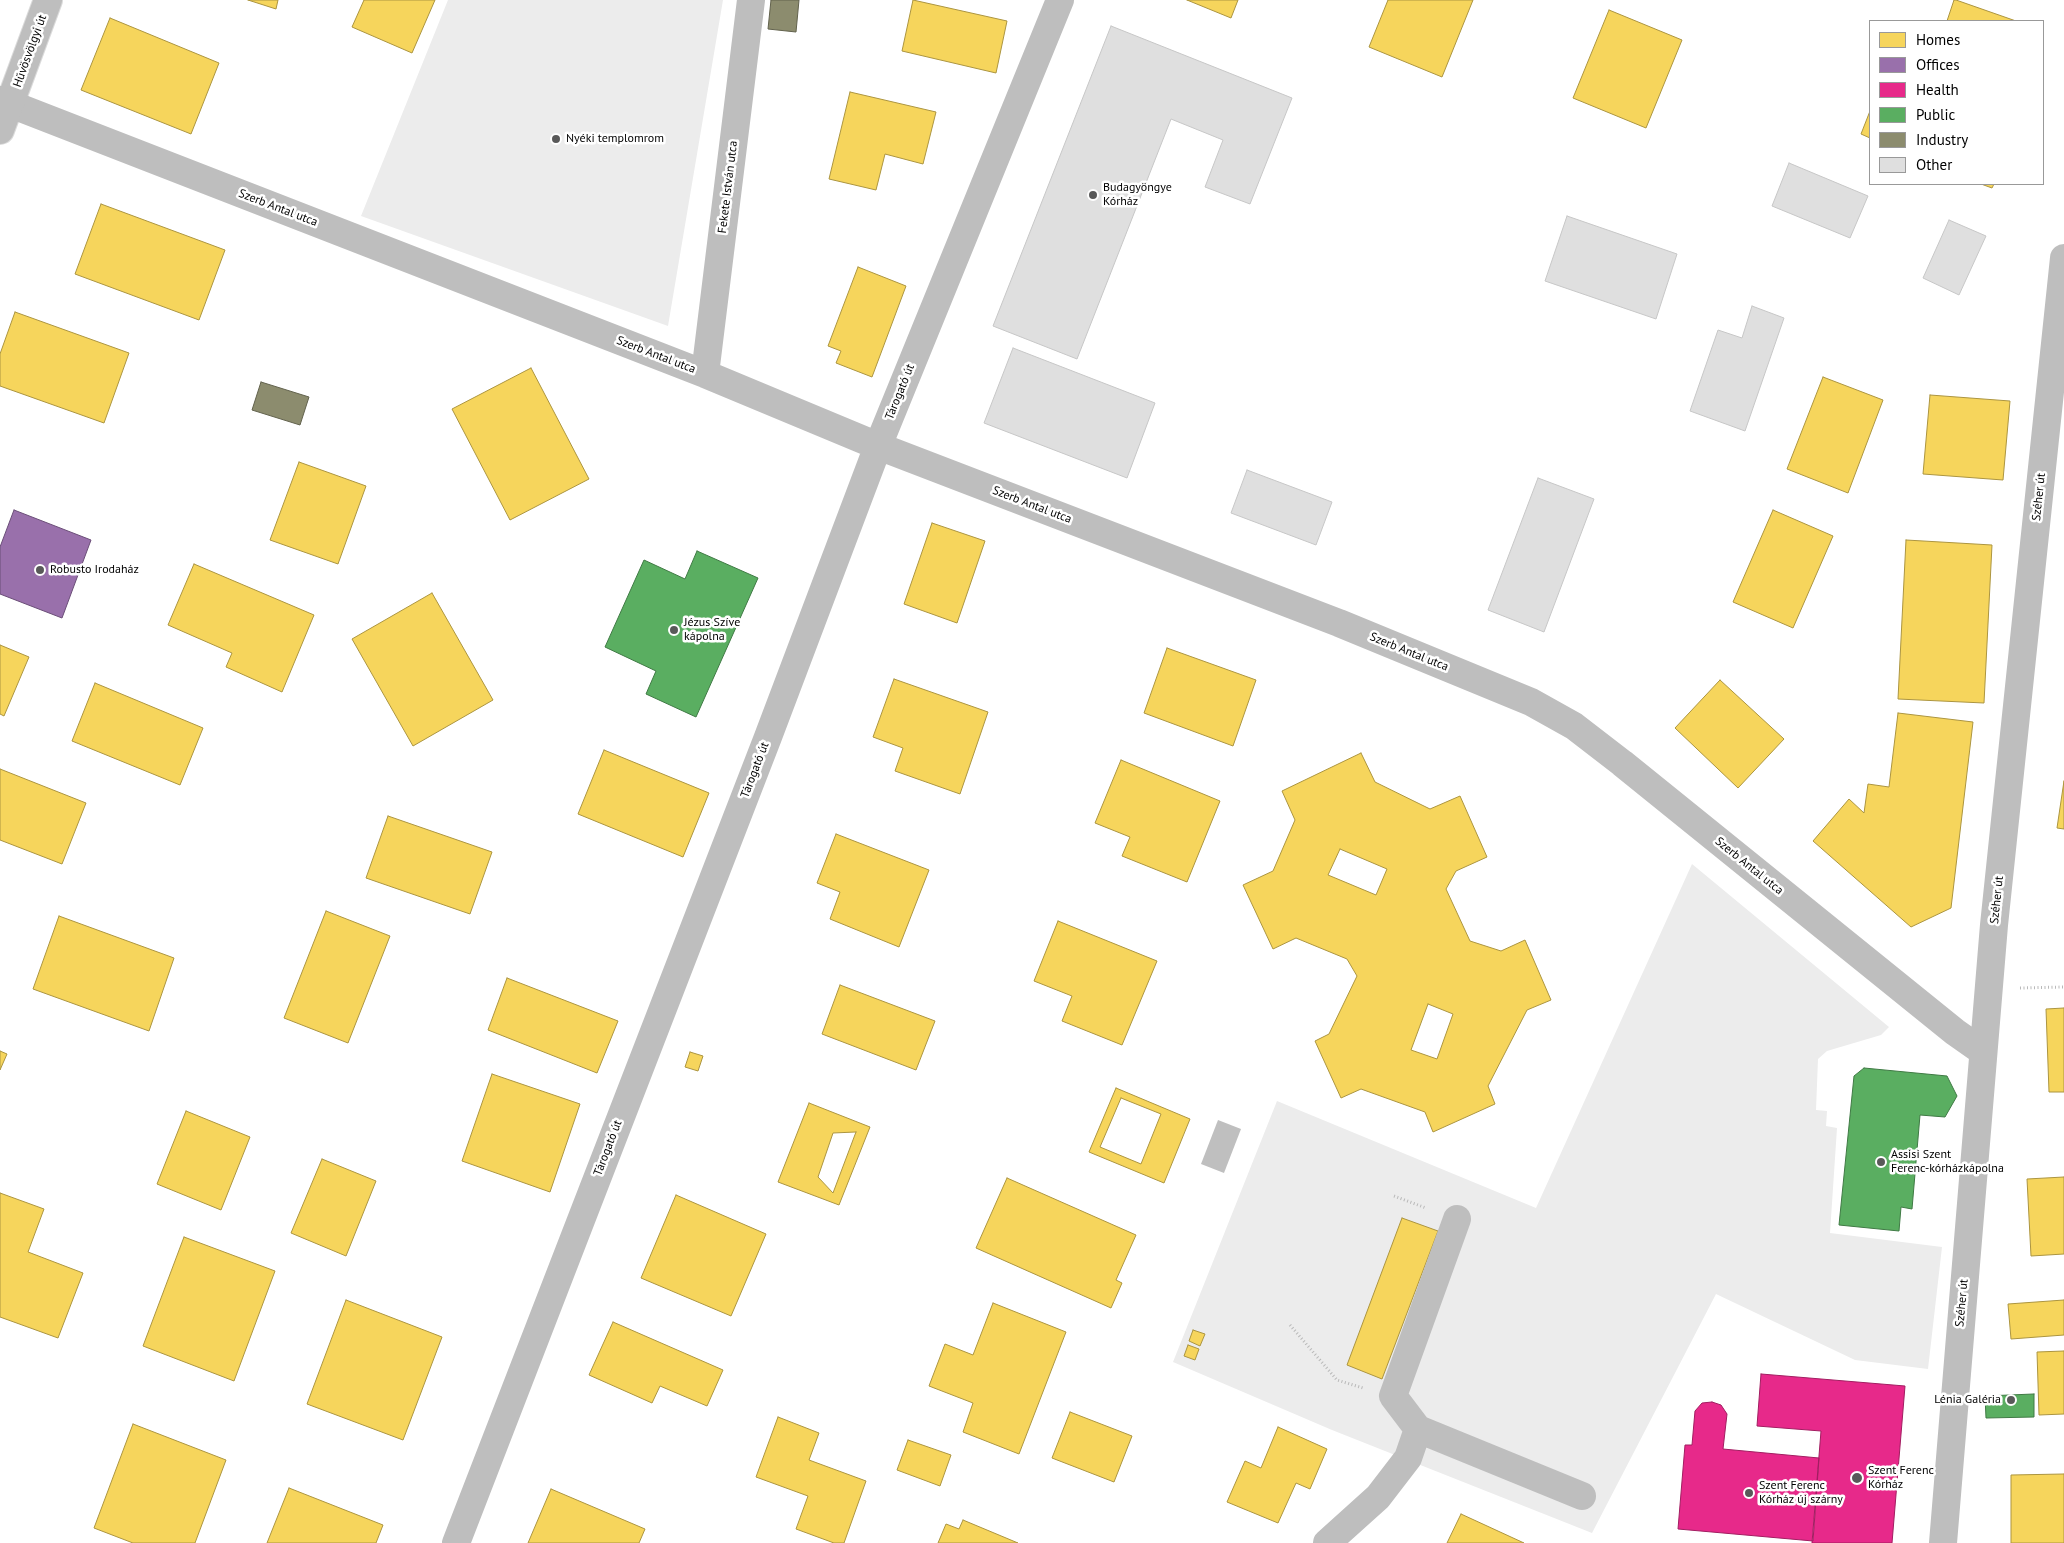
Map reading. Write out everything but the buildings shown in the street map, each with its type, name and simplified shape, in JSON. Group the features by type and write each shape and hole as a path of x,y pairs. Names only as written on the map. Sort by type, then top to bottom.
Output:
{"street":[{"name":"Hűvösvölgyi út","path":"0,130 5,102 48,0"},
{"name":"Fekete István utca","path":"705,374 751,0"},
{"name":"Tárogató út","path":"456,1543 768,737 878,446 1060,0"},
{"name":"Szerb Antal utca","path":"5,102 705,374 878,446 1339,623 1531,702 1574,726 1622,763 1955,1032 1982,1051"},
{"name":"Széher út","path":"1944,1543 1982,1051 2064,258"},
{"path":"1457,1219 1393,1396 1418,1429 1582,1496"},
{"path":"1327,1543 1378,1497 1408,1458 1418,1429"}],"path":[{"path":"1988,990 2064,987"},
{"path":"1290,1325 1337,1380 1393,1396"}],"shaded area":[{"path":"448,0 723,0 668,326 361,216"},
{"path":"1692,864 1889,1027 1881,1035 1827,1051 1818,1059 1816,1110 1827,1111 1826,1126 1837,1128 1830,1233 1942,1247 1928,1369 1855,1360 1716,1294 1592,1533 1332,1430 1173,1362 1277,1101 1536,1208"},
{"path":"1218,1120 1241,1129 1224,1173 1201,1164"}],"place":[{"name":"Nyéki templomrom","path":"556,139"},
{"name":"Budagyöngye Kórház","path":"1093,195"},
{"name":"Robusto Irodaház","path":"40,570"},
{"name":"Jézus Szíve kápolna","path":"674,630"},
{"name":"Assisi Szent Ferenc-kórházkápolna","path":"1881,1162"},
{"name":"Lénia Galéria","path":"2011,1400"},
{"name":"Szent Ferenc Kórház","path":"1857,1478"},
{"name":"Szent Ferenc Kórház új szárny","path":"1749,1493"}]}
